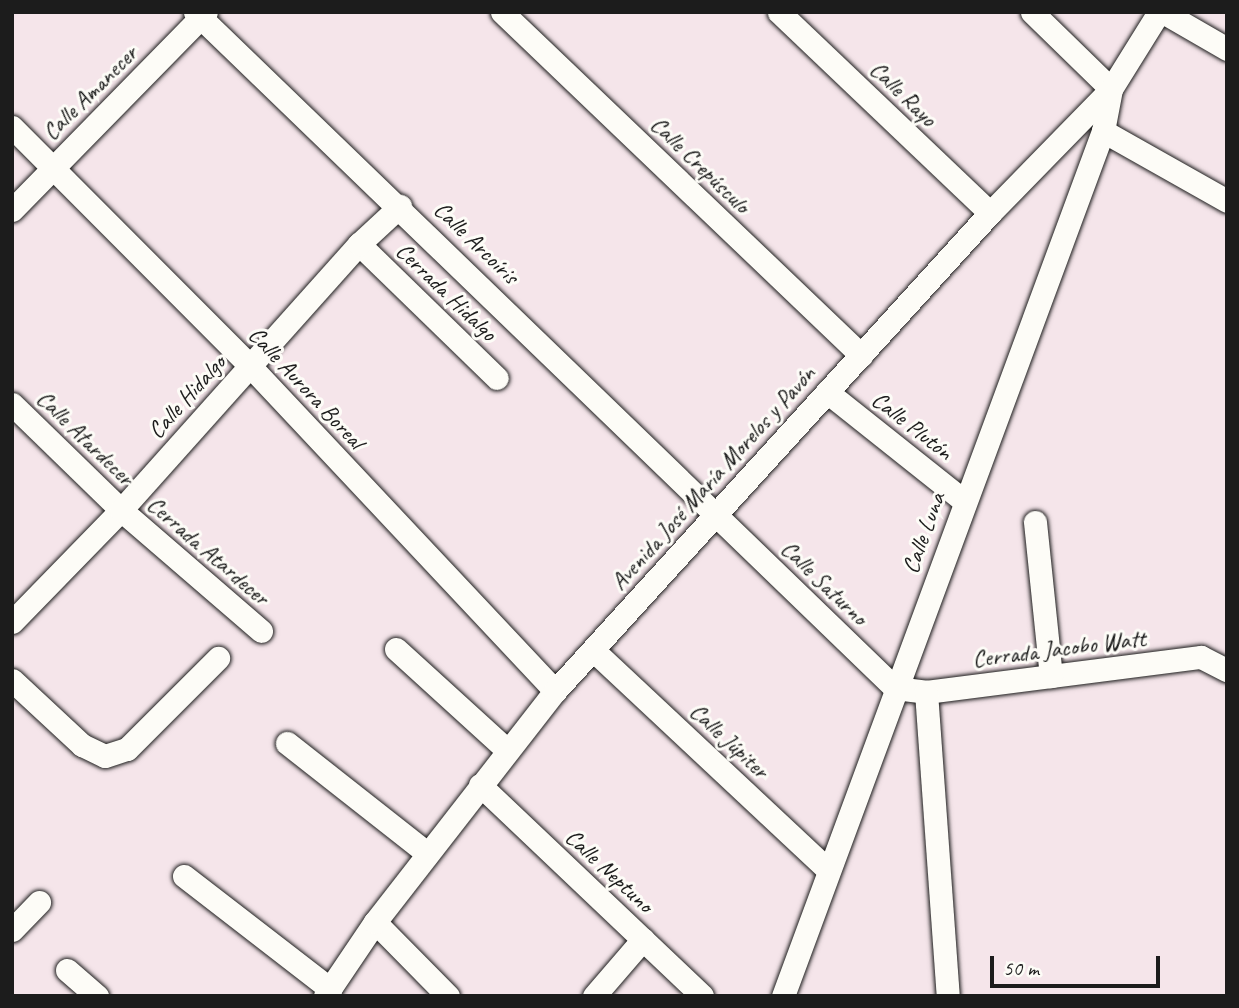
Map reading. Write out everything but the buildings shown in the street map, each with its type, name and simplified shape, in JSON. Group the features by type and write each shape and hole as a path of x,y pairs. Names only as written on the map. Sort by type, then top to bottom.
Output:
{"street":[{"name":"Calle Rayo","path":"779,12 990,213"},
{"path":"1032,12 1111,89"},
{"name":"Avenida José María Morelos y Pavón","path":"327,993 375,922 555,691 990,213 1111,89 1161,12"},
{"path":"1161,12 1227,49"},
{"name":"Calle Crepúsculo","path":"504,13 861,355"},
{"name":"Calle Amanecer","path":"12,210 200,14"},
{"name":"Calle Arcoíris","path":"200,14 716,516"},
{"name":"Calle Luna","path":"783,996 1103,131 1111,89"},
{"name":"Calle Aurora Boreal","path":"12,127 54,166 250,366 555,691"},
{"path":"1103,131 1227,201"},
{"name":"Calle Hidalgo","path":"12,622 121,510 359,244 400,206"},
{"name":"Cerrada Hidalgo","path":"359,244 497,378"},
{"name":"Calle Plutón","path":"827,392 964,501"},
{"name":"Calle Atardecer","path":"12,404 121,510"},
{"name":"Cerrada Atardecer","path":"121,510 261,631"},
{"name":"Calle Saturno","path":"716,516 895,688"},
{"path":"1035,522 1051,676"},
{"path":"396,649 507,750"},
{"name":"Calle Júpiter","path":"593,650 828,870"},
{"name":"Cerrada Jacobo Watt","path":"895,688 926,692 1201,657 1227,670"},
{"path":"12,680 82,745 105,756 127,749 218,658"},
{"path":"926,692 948,996"},
{"path":"287,743 428,855"},
{"name":"Calle Neptuno","path":"480,785 702,996"},
{"path":"184,876 327,993"},
{"path":"12,930 39,902"},
{"path":"375,922 448,996"},
{"path":"594,996 643,939"},
{"path":"67,970 97,996"}]}
